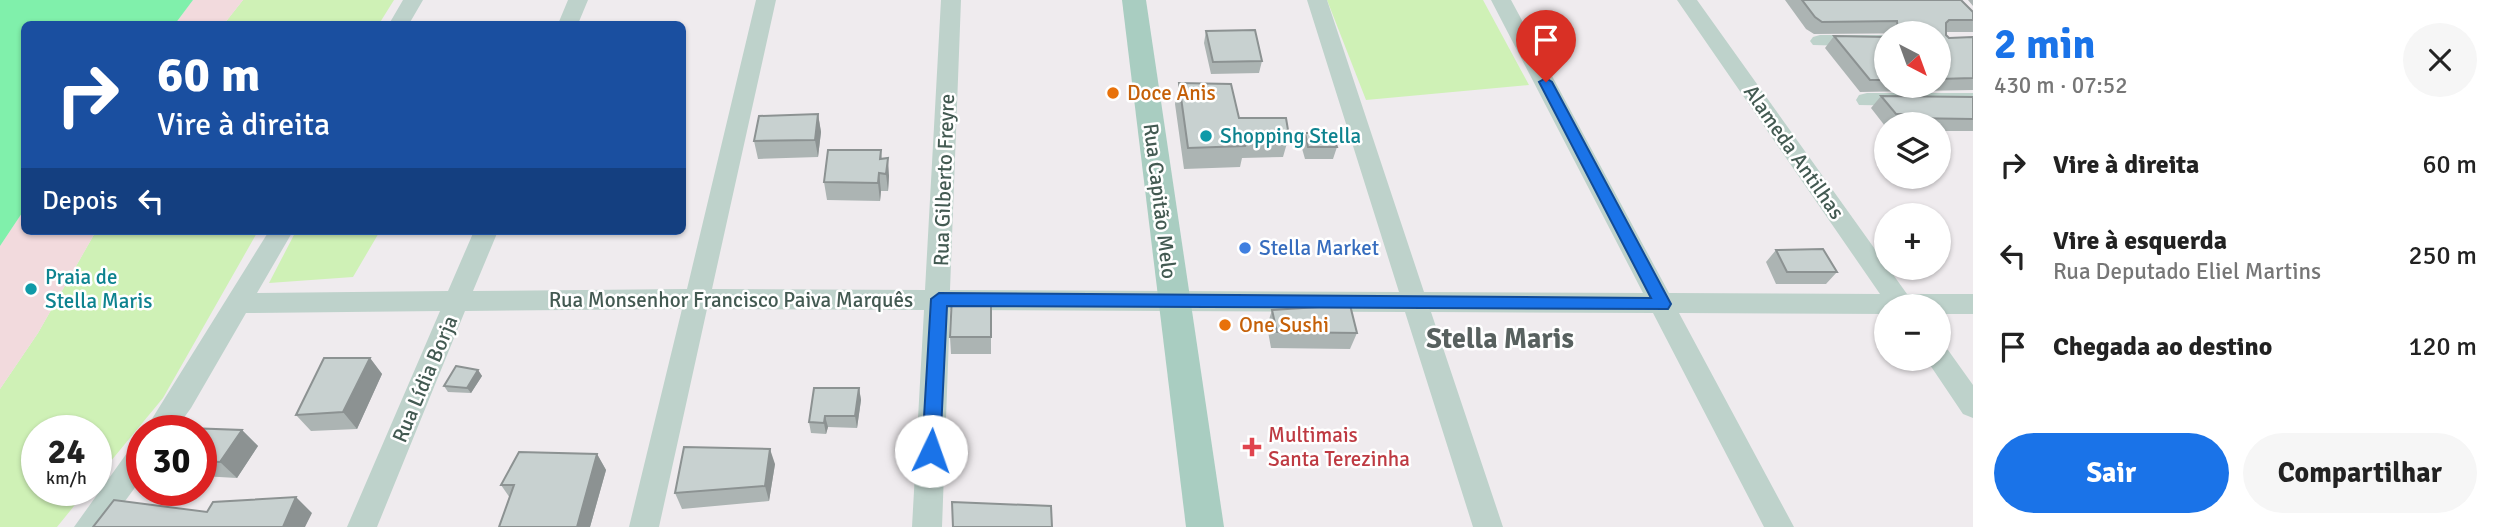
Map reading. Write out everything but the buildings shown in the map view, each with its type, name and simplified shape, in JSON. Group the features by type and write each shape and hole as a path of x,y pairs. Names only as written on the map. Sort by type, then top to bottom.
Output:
{"main road":[{"name":"Rua Capitão Melo","path":"1134,0 1205,527"}],"street":[{"path":"401,21 413,0"},
{"path":"569,21 578,0"},
{"path":"643,527 766,0"},
{"name":"Rua Gilberto Freyre","path":"927,527 951,0"},
{"path":"1317,0 1488,527"},
{"path":"1502,0 1779,527"},
{"name":"Alameda Antilhas","path":"1687,0 1893,294"},
{"path":"1820,41 1874,41"},
{"path":"1867,100 1973,100"},
{"path":"169,415 240,303 279,235"},
{"name":"Rua Lídia Borja","path":"362,527 484,235"},
{"name":"Rua Monsenhor Francisco Paiva Marquês","path":"240,303 939,299 1874,305"},
{"name":"Rua Monsenhor Francisco Paiva Marquês","path":"1951,304 1973,304"},
{"path":"1948,371 1973,406"},
{"path":"89,527 126,477"}],"shaded area":[{"path":"0,0 193,0 177,21 21,21 21,214 0,246"},
{"path":"243,0 394,0 381,21 226,21"},
{"path":"1327,0 1483,0 1529,85 1366,100"},
{"path":"94,235 256,235 163,398 149,415 126,415 126,443 112,460 112,415 21,415 21,506 74,506 57,527 0,527 0,389 38,333"},
{"path":"294,235 378,235 353,277 269,283"}],"sand":[{"path":"193,0 243,0 226,21 177,21"},
{"name":"Praia de Stella Maris","path":"21,214 21,235 94,235 38,333 0,389 0,246"}],"place":[{"name":"Doce Anis","path":"1113,93"},
{"name":"Shopping Stella","path":"1206,136"},
{"name":"Stella Market","path":"1245,248"},
{"name":"Praia de Stella Maris","path":"31,289"},
{"name":"One Sushi","path":"1225,325"},
{"name":"Multimais Santa Terezinha","path":"1252,447"}],"district":[{"name":"Stella Maris","path":"1500,338"}],"route":[{"path":"931,451 939,299 1662,304 1546,82"}]}
